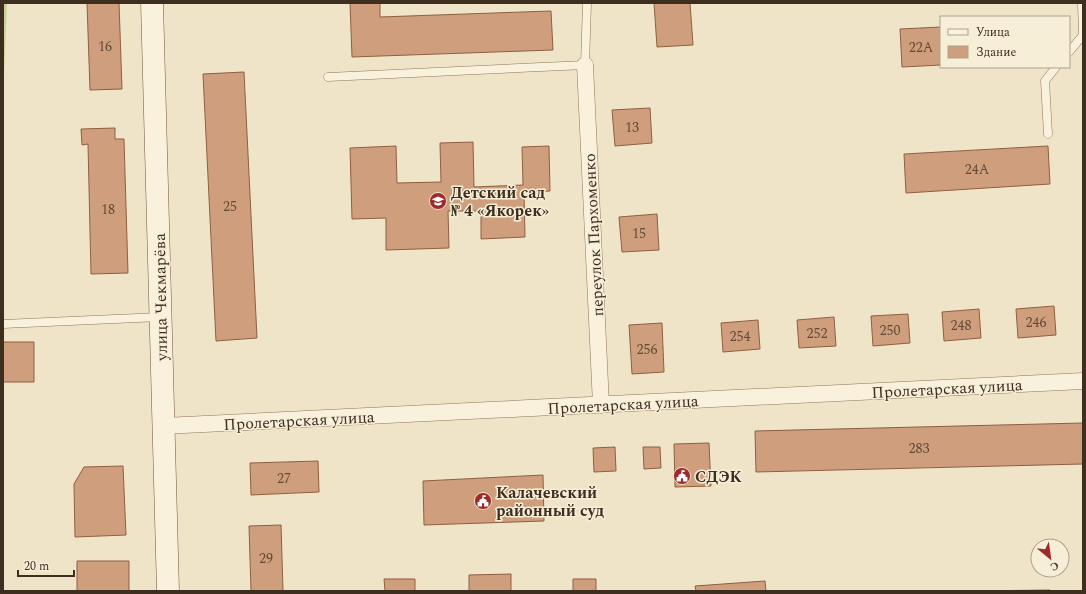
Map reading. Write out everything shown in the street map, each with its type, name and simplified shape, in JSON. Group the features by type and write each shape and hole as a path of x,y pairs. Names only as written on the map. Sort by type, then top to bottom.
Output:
{"street":[{"name":"улица Чекмарёва","path":"152,3 168,591"},
{"name":"переулок Пархоменко","path":"585,65 601,405"},
{"name":"Пролетарская улица","path":"163,426 1083,381"}],"lane":[{"path":"328,77 585,65 587,3"},
{"path":"1070,51 1083,35 1082,3"},
{"path":"1048,134 1045,81 1055,68"},
{"path":"3,324 160,317"}],"green space":[{"path":"3,3 7,3 3,97"}],"building":[{"path":"87,3 119,3 122,89 90,90"},
{"path":"350,3 380,3 380,17 551,11 553,50 352,57"},
{"path":"654,3 690,3 693,45 657,47"},
{"path":"940,27 940,65 902,67 900,29"},
{"path":"244,72 257,338 216,341 203,74"},
{"path":"650,108 652,143 615,146 612,110"},
{"path":"115,128 115,139 124,139 128,273 91,274 88,144 82,145 81,129"},
{"name":"Детский сад № 4 «Якорек»","path":"473,142 474,187 523,185 522,147 549,146 550,191 524,192 525,237 481,239 481,211 448,211 449,248 386,250 386,218 352,219 350,148 396,146 397,183 441,182 440,143"},
{"path":"1048,146 1050,184 906,193 904,154"},
{"path":"657,214 659,250 622,252 619,217"},
{"path":"1054,306 1056,335 1018,338 1016,309"},
{"path":"979,309 981,338 944,341 942,312"},
{"path":"908,314 910,343 873,346 871,316"},
{"path":"834,317 836,346 799,348 797,320"},
{"path":"758,320 760,349 723,352 721,323"},
{"path":"662,323 664,372 632,374 629,325"},
{"path":"3,342 34,342 34,382 3,382"},
{"path":"1083,423 1083,464 756,472 755,431"},
{"path":"709,443 711,486 675,487 674,444"},
{"path":"615,447 616,471 594,472 593,448"},
{"path":"643,447 660,447 661,468 644,469"},
{"path":"318,461 319,492 251,495 250,463"},
{"path":"123,466 126,535 75,537 74,484 84,467"},
{"name":"Калачевский районный суд","path":"543,475 544,521 424,525 423,481"},
{"path":"281,525 283,591 251,591 249,526"},
{"path":"77,561 129,561 129,591 77,591"},
{"path":"511,574 511,591 469,591 469,575"},
{"path":"384,579 415,579 415,591 385,591"},
{"path":"573,579 596,579 596,591 573,591"},
{"path":"765,581 766,591 696,591 695,586"},
{"path":"1050,590 1050,591 970,591"}],"place":[{"name":"Детский сад № 4 «Якорек»","path":"438,201"},
{"name":"СДЭК","path":"682,476"},
{"name":"Калачевский районный суд","path":"483,501"}]}
